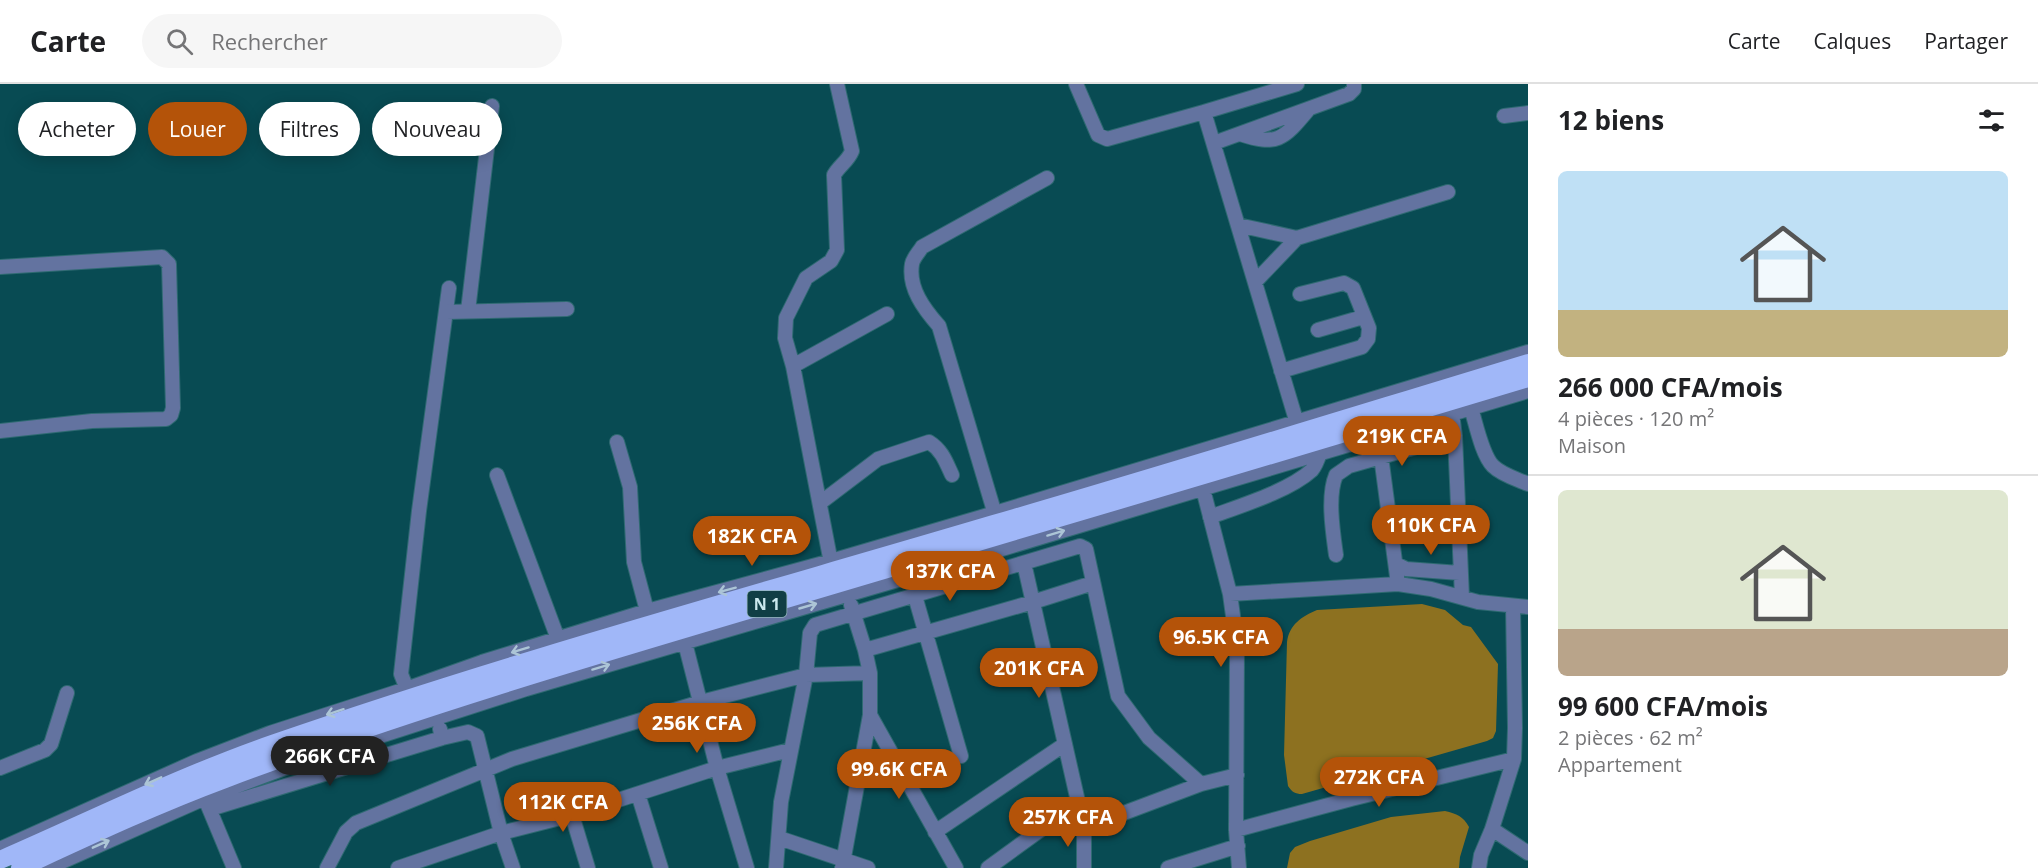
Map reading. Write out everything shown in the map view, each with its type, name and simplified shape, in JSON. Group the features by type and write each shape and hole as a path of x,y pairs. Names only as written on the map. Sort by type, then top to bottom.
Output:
{"highway":[{"name":"N 1","path":"0,860 283,758 684,636 996,518 1298,427 1528,363"},
{"name":"N 1","path":"20,868 203,786 272,738 560,644 839,577 1170,492 1528,378"}],"street":[{"path":"837,84 852,151 834,175 837,250 831,261 806,278 786,318 785,338 793,366 820,503 839,577 854,614 870,673 870,715 843,864"},
{"path":"1076,84 1098,135 1107,139 1296,84"},
{"path":"1214,144 1240,134 1264,141 1274,140 1291,130 1309,109 1349,94 1354,89 1354,84"},
{"path":"1204,112 1298,427 1528,352"},
{"path":"1504,116 1528,113"},
{"path":"468,311 486,156"},
{"path":"996,518 939,326 924,309 914,289 912,263 922,247 1047,178"},
{"path":"1238,225 1297,238 1448,192"},
{"path":"1255,282 1297,238"},
{"path":"0,267 162,257 166,260 169,264 173,408 171,415 166,418 0,431"},
{"path":"1281,371 1362,347 1368,339 1369,328 1353,288 1344,283 1300,294"},
{"path":"408,694 401,674 419,511 449,288"},
{"path":"446,312 567,309"},
{"path":"793,366 887,314"},
{"path":"1318,330 1363,317"},
{"path":"1170,492 1203,489 1528,391"},
{"path":"1471,408 1486,453 1493,466 1528,484"},
{"path":"1452,414 1462,597"},
{"path":"1336,555 1332,525 1333,484 1336,475 1349,466 1455,436"},
{"path":"617,442 630,487 634,562 647,611"},
{"path":"820,503 878,459 929,442 943,455 952,475"},
{"path":"1210,517 1297,481 1314,468 1320,453"},
{"path":"1381,456 1398,584"},
{"path":"497,475 560,644 647,611 839,577"},
{"path":"1203,489 1230,594 1237,645 1236,830 1239,868"},
{"path":"777,868 781,802 814,625 915,597 1080,546 1086,549 1118,696 1149,738 1201,784"},
{"path":"1024,563 1084,828 1084,868"},
{"path":"1396,564 1406,569 1460,573"},
{"path":"865,650 1092,583"},
{"path":"1230,594 1398,584 1528,607"},
{"path":"915,597 961,756"},
{"path":"1479,868 1480,855 1492,829 1514,759 1513,606"},
{"path":"684,636 717,768 747,868"},
{"path":"327,868 346,832 356,823 512,759 701,702 806,675 870,673"},
{"path":"0,849 203,786 278,769 436,719 525,684"},
{"path":"0,768 45,750 51,744 68,693"},
{"path":"870,715 956,868"},
{"path":"436,719 442,738"},
{"path":"48,868 203,786 468,732 477,736 501,833 513,868"},
{"path":"934,832 1065,744"},
{"path":"398,868 433,863 501,833 572,815 717,768 790,750"},
{"path":"1236,830 1514,759"},
{"path":"1084,828 1201,784 1237,775"},
{"path":"203,786 234,868"},
{"path":"638,794 661,868"},
{"path":"988,868 1078,802"},
{"path":"572,815 588,868"},
{"path":"1492,829 1528,853"},
{"path":"779,838 843,864 868,868"},
{"path":"1168,868 1238,846"}],"shaded area":[{"path":"1422,604 1445,610 1463,625 1471,627 1498,664 1496,731 1493,738 1302,794 1291,790 1288,786 1284,755 1287,642 1293,626 1301,618 1317,610"},
{"path":"1445,811 1459,816 1469,827 1459,868 1287,868 1290,853 1295,847 1310,841 1391,817"}]}
